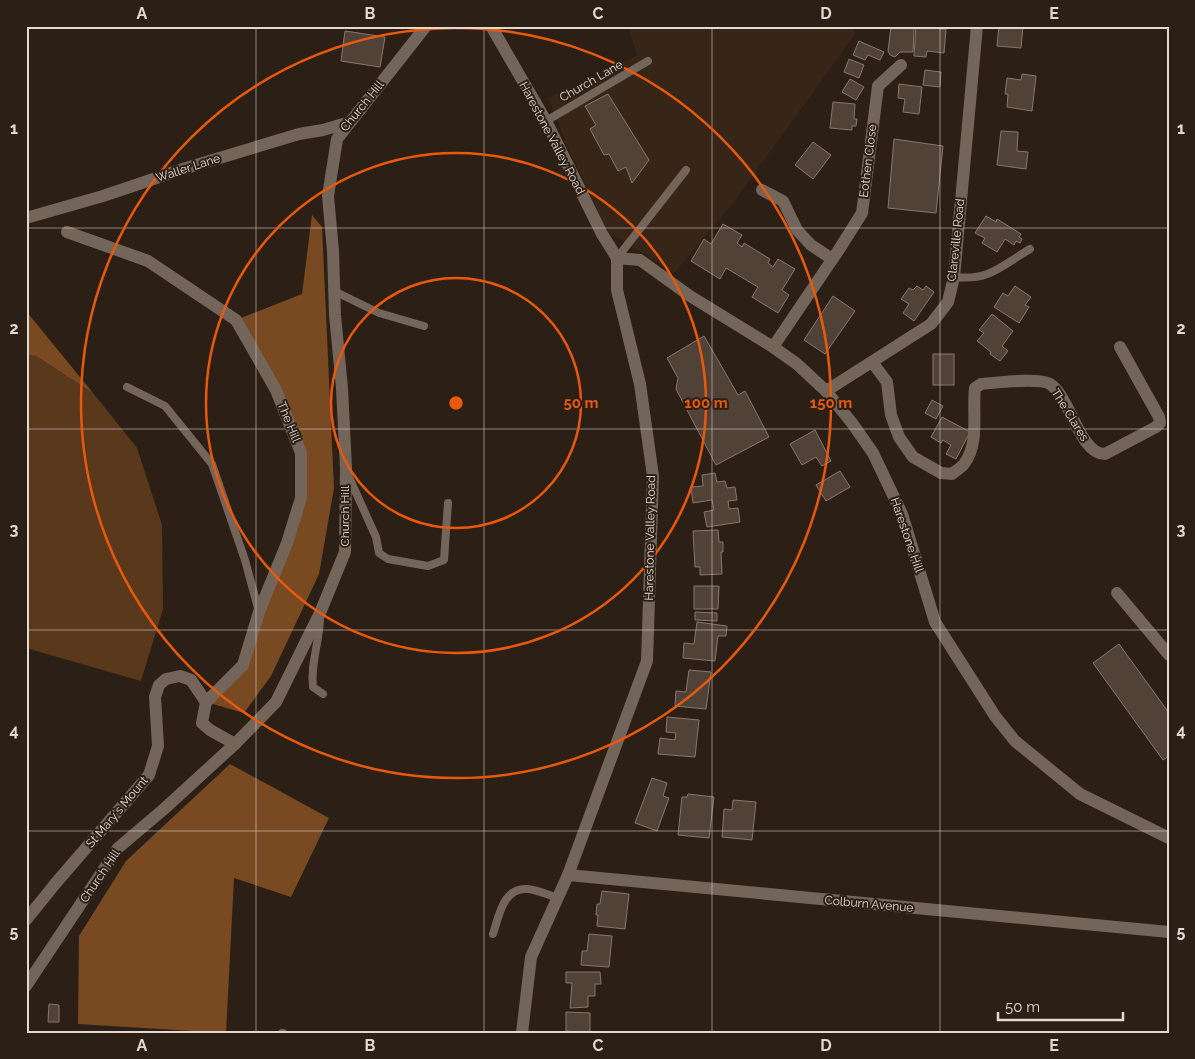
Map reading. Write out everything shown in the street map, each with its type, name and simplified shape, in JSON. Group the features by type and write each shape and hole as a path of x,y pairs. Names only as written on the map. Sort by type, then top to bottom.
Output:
{"street":[{"name":"Church Hill","path":"26,986 118,848 235,744 276,702 320,613 345,552 346,468 328,196 337,138 426,26"},
{"name":"Harestone Valley Road","path":"491,26 546,121 602,234 617,258 617,290 640,384 653,476 647,661 568,876 531,957 522,1033"},
{"name":"Clareville Road","path":"826,391 931,324 948,302 954,277 977,26"},
{"name":"Eothen Close","path":"773,347 862,213 878,86 901,65"},
{"name":"Waller Lane","path":"26,218 103,196 282,139 350,122"},
{"path":"762,190 782,201 797,230 811,245 832,259"},
{"name":"The Hill","path":"67,232 148,261 236,320 276,390 301,453 301,498 287,543 259,612 242,665 206,702"},
{"name":"Harestone Hill","path":"617,258 640,260 690,296 773,347 797,364 826,391 873,453 902,514 935,622 995,716 1015,741 1080,794 1169,838"},
{"name":"The Clares","path":"872,362 887,382 891,416 899,437 913,457 941,473 952,474 964,464 973,444 974,398 976,388 981,384 1039,381 1049,383 1057,390 1079,430 1095,452 1100,454 1105,454 1156,427 1160,423 1159,417 1120,346"},
{"path":"1117,593 1169,656"},
{"name":"St Mary's Mount","path":"26,920 149,775 158,746 155,697 160,685 166,679 180,676 191,680 206,702"},
{"path":"206,702 202,723 210,730 235,744"},
{"name":"Colburn Avenue","path":"568,876 1169,932"}],"lane":[{"name":"Church Lane","path":"546,121 648,61"},
{"path":"617,258 686,170"},
{"path":"954,277 969,279 983,277 1030,249"},
{"path":"334,291 378,313 424,326"},
{"path":"127,387 165,406 212,464 245,560 259,612"},
{"path":"346,468 376,537 379,553 388,559 428,566 444,560 448,503"},
{"path":"320,613 320,627 312,677 314,687 323,694"},
{"path":"493,934 506,898 517,891 527,889 558,898"}],"shaded area":[{"path":"627,26 857,26 853,37 730,207 674,273 607,231 566,143 548,98 638,55"},
{"path":"312,215 322,227 334,488 319,574 271,676 244,713 206,702 243,665 301,498 301,453 236,320 302,294"},
{"path":"26,311 93,393 36,356 26,354"},
{"path":"26,354 36,356 93,393 137,448 162,525 163,609 141,681 26,648"},
{"path":"230,764 329,818 291,897 234,878 226,1033 78,1024 79,936 126,861"}],"building":[{"path":"916,26 939,26 939,29 946,29 944,53 927,51 926,57 914,56"},
{"path":"999,26 1023,26 1021,48 997,46"},
{"path":"891,27 914,28 913,52 900,52 895,57 890,55 888,51"},
{"path":"345,31 385,37 380,67 341,61"},
{"path":"859,41 884,52 880,60 868,55 865,60 853,55"},
{"path":"849,59 864,65 859,78 844,72"},
{"path":"925,70 941,72 940,87 923,85"},
{"path":"1022,74 1036,76 1032,111 1007,107 1008,94 1005,94 1007,78 1021,80"},
{"path":"850,79 864,87 856,100 842,92"},
{"path":"899,84 922,87 919,114 903,112 905,99 898,98"},
{"path":"608,94 649,160 632,183 626,167 618,171 609,154 604,155 590,129 596,125 585,106"},
{"path":"833,102 855,104 854,119 857,119 856,126 852,126 852,130 830,128"},
{"path":"1001,131 1018,132 1017,151 1028,152 1026,169 997,165"},
{"path":"894,139 943,146 936,213 888,208"},
{"path":"813,142 831,155 813,179 795,165"},
{"path":"986,216 996,222 997,219 1021,234 1019,237 1022,239 1020,243 1016,241 1014,245 1005,239 997,252 982,243 985,238 975,233"},
{"path":"723,224 742,235 737,243 742,247 744,243 770,259 768,263 773,267 778,259 795,269 782,290 789,295 778,313 752,297 758,287 726,268 720,279 691,261 704,239 711,244"},
{"path":"917,286 923,290 926,286 934,292 914,321 903,313 909,304 901,299 909,288 913,290"},
{"path":"1015,286 1031,297 1025,305 1029,307 1019,323 994,307 1003,293 1008,296"},
{"path":"833,296 855,311 825,354 804,340"},
{"path":"992,314 1013,331 1002,346 1008,351 1000,361 977,341 984,333 979,330"},
{"path":"704,336 738,395 745,391 769,437 716,465 676,389 678,378 667,358"},
{"path":"933,354 954,354 954,385 933,385"},
{"path":"932,400 943,406 936,419 925,413"},
{"path":"942,417 970,432 956,459 946,454 951,445 943,440 941,443 931,437"},
{"path":"815,430 831,461 822,466 816,457 802,465 790,444"},
{"path":"840,471 850,487 826,501 816,485"},
{"path":"715,473 717,482 725,481 727,488 735,487 737,500 728,501 729,509 738,508 740,522 707,527 704,512 714,510 712,500 693,503 691,487 703,486 702,475"},
{"path":"718,530 719,542 723,542 723,552 721,552 722,574 700,575 700,567 695,567 693,531"},
{"path":"694,586 719,586 718,609 694,609"},
{"path":"695,612 717,613 717,621 695,620"},
{"path":"697,622 727,626 726,636 718,636 715,661 683,658 684,643 694,644"},
{"path":"1119,644 1169,713 1169,756 1163,760 1093,663"},
{"path":"689,670 711,672 706,709 675,706 676,691 686,692"},
{"path":"667,717 699,720 695,757 658,754 660,738 675,740 676,733 666,732"},
{"path":"652,778 667,783 663,796 669,798 657,831 635,823"},
{"path":"688,794 714,797 709,838 678,835 682,797 687,797"},
{"path":"733,800 756,802 752,840 722,837 724,809 732,810"},
{"path":"602,891 629,894 625,929 597,926 597,904 600,904"},
{"path":"589,934 612,936 609,967 581,965 582,951 587,951"},
{"path":"566,972 600,972 601,984 595,984 595,996 588,996 588,1007 570,1008 572,983 566,983"},
{"path":"49,1004 59,1005 59,1022 48,1022"},
{"path":"566,1012 590,1013 590,1033 566,1031"}]}
